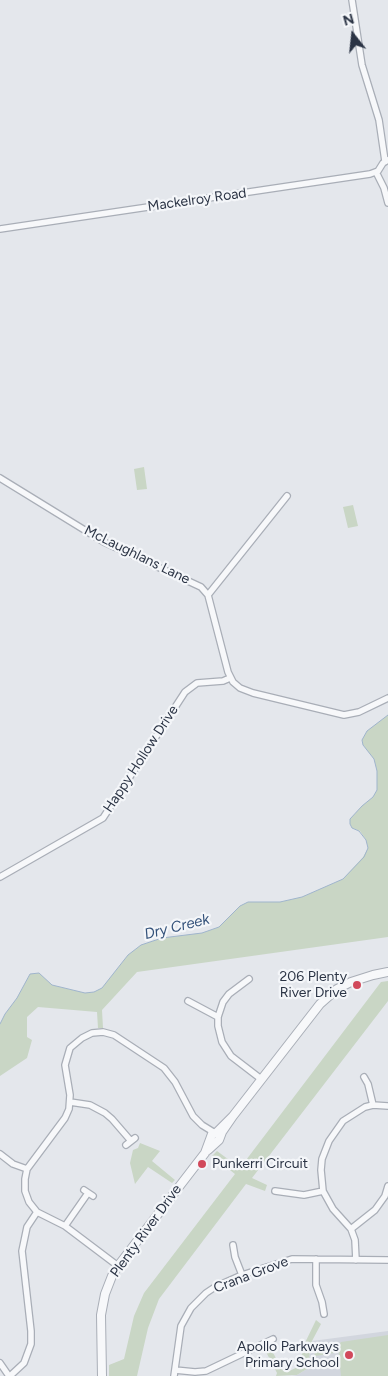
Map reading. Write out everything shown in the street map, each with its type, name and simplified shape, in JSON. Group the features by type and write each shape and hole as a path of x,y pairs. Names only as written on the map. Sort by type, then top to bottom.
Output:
{"street":[{"path":"352,0 362,65 378,114 387,160 376,172 384,188 388,203"},
{"name":"Mackelroy Road","path":"0,229 376,172"},
{"name":"McLaughlans Lane","path":"0,478 104,542 196,584 208,595"},
{"path":"287,496 208,595 230,678 236,685 246,691 338,715 353,714 388,698"},
{"name":"Happy Hollow Drive","path":"0,877 103,818 185,692 197,683 223,681 230,678"},
{"name":"Plenty River Drive","path":"102,1376 102,1310 107,1288 118,1266 215,1136 233,1116 310,1014 324,999 344,985 358,979 388,973"},
{"path":"249,979 229,994 220,1008 218,1017 219,1035 231,1056 261,1079"},
{"path":"188,1001 218,1017"},
{"path":"118,1266 65,1226 37,1212 29,1202 25,1191 27,1170 65,1118 70,1102 70,1090 65,1071 67,1054 70,1048 82,1038 92,1033 103,1032 114,1035 164,1068 175,1082 189,1111 215,1136"},
{"path":"364,1077 368,1084 373,1105"},
{"path":"70,1102 90,1105 105,1113 131,1141"},
{"path":"356,1260 355,1240 351,1229 333,1209 323,1191 321,1170 325,1149 332,1134 351,1115 373,1105 388,1106"},
{"path":"0,1154 13,1164 27,1170"},
{"path":"351,1229 375,1210 385,1196 388,1186"},
{"path":"275,1191 304,1195 323,1191"},
{"path":"65,1226 88,1193"},
{"path":"0,1363 10,1376 24,1363 31,1344 22,1251 27,1227 37,1212"},
{"path":"233,1246 242,1275"},
{"path":"316,1258 316,1285 324,1314"},
{"name":"Crana Grove","path":"174,1373 181,1326 191,1308 210,1290 242,1275 292,1259 388,1260"},
{"path":"174,1373 206,1371 273,1339"}],"shaded area":[{"name":"Apollo Parkways Primary School","path":"388,1331 388,1376 292,1376 307,1369 312,1341"}],"green space":[{"path":"144,467 147,489 137,490 134,469"},
{"path":"353,505 358,526 348,528 343,507"},
{"path":"388,715 388,937 137,972 102,1010 103,1028 98,1028 97,1012 38,1007 27,1017 27,1037 32,1040 27,1058 0,1076 0,1024 30,974 39,973 52,985 85,993 94,992 102,988 128,955 141,945 162,938 202,933 219,927 240,906 248,902 280,902 302,897 343,879 363,857 368,848 366,840 360,831 352,828 350,819 373,797 377,790 377,771 374,759 363,745 362,740 367,731"},
{"path":"388,981 388,1001 252,1178 267,1185 265,1191 246,1184 159,1299 148,1328 137,1376 109,1376 109,1365 124,1359 134,1316 144,1293 235,1174 212,1156 217,1151 240,1168 381,982"},
{"path":"140,1143 160,1151 152,1161 175,1180 172,1183 148,1167 135,1184 130,1163 133,1150 138,1148"},
{"path":"316,1320 321,1324 312,1341 307,1369 297,1375 276,1376 277,1373 265,1350 271,1349 283,1371 287,1372 300,1366 303,1347"},
{"path":"388,1335 388,1376 341,1376 338,1346 341,1342"},
{"path":"334,1348 334,1353 315,1356 314,1351"}],"waterway":[{"name":"Dry Creek","path":"0,1024 30,974 39,973 52,985 85,993 94,992 102,988 128,955 141,945 162,938 202,933 219,927 240,906 248,902 280,902 302,897 343,879 364,857 368,848 366,840 359,831 352,828 350,819 373,797 377,790 377,771 374,759 363,745 362,740 367,731 388,715"}],"place":[{"name":"206 Plenty River Drive","path":"357,985"},
{"name":"Punkerri Circuit","path":"202,1164"},
{"name":"Apollo Parkways Primary School","path":"349,1355"}]}
